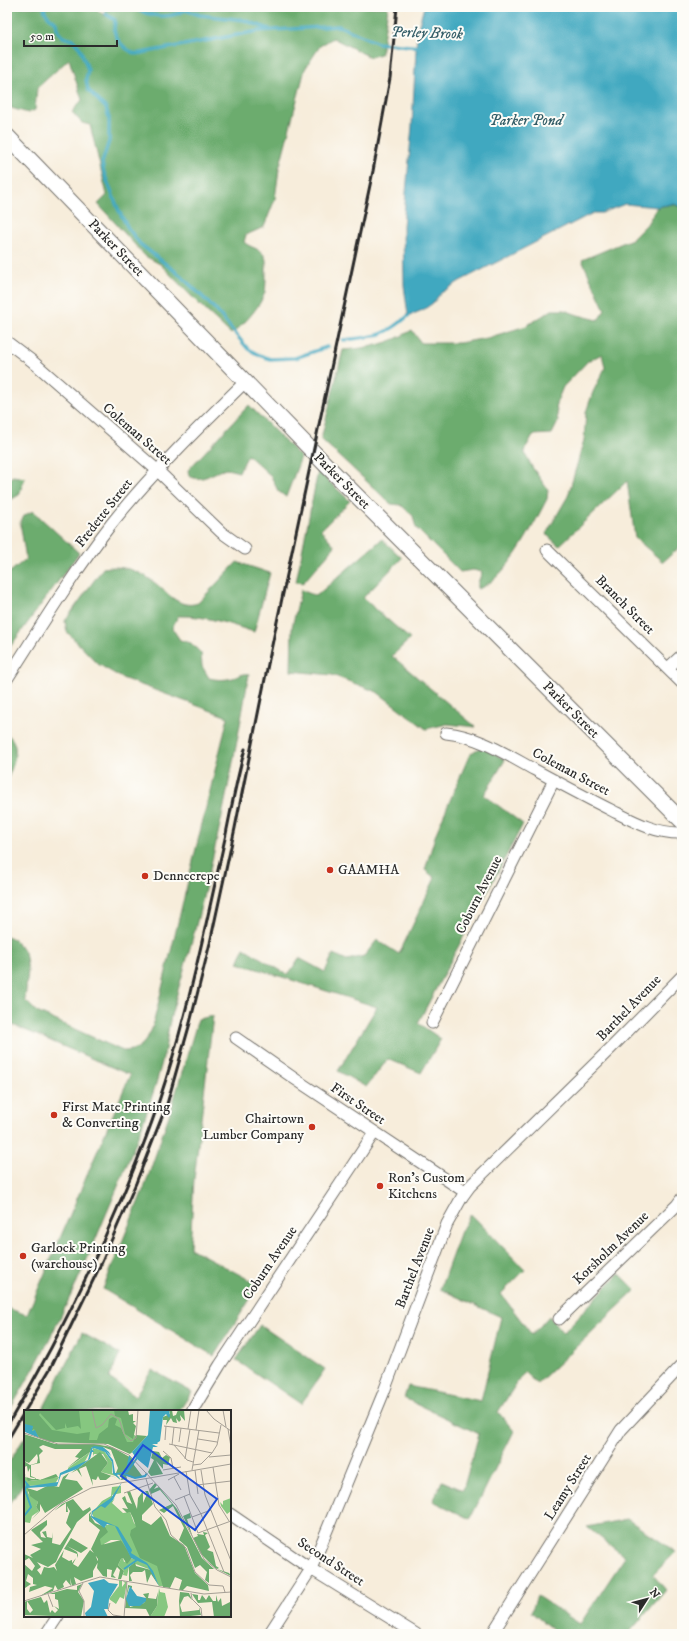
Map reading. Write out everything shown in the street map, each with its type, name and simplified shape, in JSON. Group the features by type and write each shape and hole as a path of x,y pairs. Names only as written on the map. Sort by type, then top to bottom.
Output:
{"main road":[{"name":"Parker Street","path":"7,136 245,382 682,821"}],"street":[{"name":"Coleman Street","path":"7,342 32,361 158,471 221,532 245,549"},
{"name":"Fredette Street","path":"7,679 63,592 105,533 191,434 245,382"},
{"name":"Branch Street","path":"548,550 682,682"},
{"path":"668,668 682,655"},
{"name":"Coleman Street","path":"446,734 458,734 485,743 639,824 657,830 682,833"},
{"name":"Coburn Avenue","path":"432,1023 554,780"},
{"name":"Barthel Avenue","path":"269,1634 311,1569 383,1394 447,1224 465,1192 682,976"},
{"name":"First Street","path":"236,1038 374,1133 465,1192"},
{"name":"Coburn Avenue","path":"193,1410 220,1364 374,1133"},
{"name":"Korsholm Avenue","path":"559,1320 680,1204"},
{"name":"Leamy Street","path":"492,1634 621,1430 682,1365"},
{"name":"Second Street","path":"231,1515 311,1569 416,1634"},
{"path":"46,1634 57,1617"}],"green space":[{"path":"8,7 94,7 105,16 105,10 102,7 388,7 381,54 370,57 333,38 320,46 305,69 279,169 275,199 264,227 246,235 244,242 262,252 265,257 265,292 260,303 251,315 231,334 160,264 145,256 98,204 107,195 90,125 82,123 72,112 82,100 69,59 37,88 35,110 28,113 11,108 10,104 12,98 7,93"},
{"path":"673,204 682,207 682,545 663,562 635,538 627,481 559,546 546,534 568,496 584,440 586,412 593,392 605,368 602,354 588,361 563,387 556,404 558,422 552,434 533,435 524,451 532,467 548,490 547,499 527,537 509,563 499,575 478,589 478,583 482,572 473,570 460,572 416,528 413,516 401,505 391,504 321,439 343,350 361,348 387,342 412,330 421,343 459,343 487,338 526,326 552,310 564,310 598,320 605,310 582,260 632,239 647,224 657,207"},
{"path":"249,405 301,457 286,497 278,491 271,476 248,455 239,472 225,469 202,478 194,478 189,476 188,470"},
{"path":"318,471 350,501 321,530 335,546 303,583 296,582"},
{"path":"13,476 25,478 19,495 7,502 7,480"},
{"path":"33,511 79,553 7,651 7,572 10,572 26,559 20,522 25,515"},
{"path":"382,539 402,558 363,598 410,639 392,656 476,727 447,724 426,729 377,692 332,675 291,671 292,627 301,590 316,596"},
{"path":"237,562 270,573 254,632 217,621 188,616 178,616 172,628 180,640 191,643 201,653 202,666 209,678 227,679 243,674 249,674 216,845 171,1016 163,1060 136,1143 83,1268 35,1367 7,1414 7,1308 27,1315 130,1075 7,1023 7,936 12,938 25,951 28,971 25,1000 37,1012 123,1051 138,1048 147,1038 152,1029 228,717 122,678 98,664 67,632 65,621 103,568 116,567 140,573 157,584 173,598 184,604 191,604 198,603"},
{"path":"7,734 12,739 14,744 15,756 7,781"},
{"path":"485,748 505,760 484,795 523,824 418,1023 441,1039 421,1073 388,1059 366,1087 338,1071 377,1007 238,963 244,948 288,975 299,958 325,972 333,954 347,960 364,956 377,940 399,954 435,878 425,870 436,833 469,756 476,750"},
{"path":"213,1016 194,1180 190,1248 259,1285 214,1356 103,1289 146,1183 172,1106 198,1019"},
{"path":"471,1214 525,1270 501,1294 532,1335 549,1316 563,1333 619,1273 636,1290 537,1384 524,1372 498,1412 514,1431 470,1519 433,1501 442,1481 463,1490 479,1434 404,1398 408,1386 481,1401 501,1317 440,1289 461,1231"},
{"path":"260,1325 325,1369 301,1404 236,1360"},
{"path":"82,1333 120,1354 109,1378 135,1396 152,1370 192,1392 180,1410 43,1410"},
{"path":"24,1439 24,1482 7,1508 7,1465"},
{"path":"627,1519 676,1552 653,1575 666,1590 628,1634 558,1634 531,1612 537,1596 580,1624 625,1557 587,1527"}],"water":[{"name":"Parker Pond","path":"424,7 682,7 682,207 673,204 657,207 625,204 602,213 593,213 460,281 441,293 433,303 423,310 408,316 404,285 403,226 412,126 417,31"}],"waterway":[{"path":"44,7 47,14 56,23 58,32 63,37 73,40 80,48 88,70 86,79 88,90 106,108 109,118 109,141 102,163 104,173 119,211 128,228 140,244 180,275 215,309 248,349 270,359 295,358 327,347"},
{"name":"Perley Brook","path":"133,7 140,11 162,16 176,14 190,7"},
{"name":"Perley Brook","path":"185,10 200,15 244,20 269,29"},
{"name":"Perley Brook","path":"106,14 115,20 114,30 119,41 125,48 136,54 258,31 339,26 378,43 421,47"},
{"path":"343,340 378,335 392,328 408,316"}],"railway":[{"path":"26,1410 50,1369 102,1262 136,1183 167,1104 190,1023 210,943 235,828 268,664 373,171 390,78 397,7"},
{"path":"7,1426 52,1346 92,1265 128,1183 154,1115 188,1002 245,749"},
{"path":"7,1441 24,1413"}],"place":[{"name":"GAAMHA","path":"330,870"},
{"name":"Dennecrepe","path":"145,876"},
{"name":"First Mate Printing & Converting","path":"54,1115"},
{"name":"Chairtown Lumber Company","path":"312,1127"},
{"name":"Ron's Custom Kitchens","path":"380,1186"},
{"name":"Garlock Printing (warehouse)","path":"23,1256"}]}
